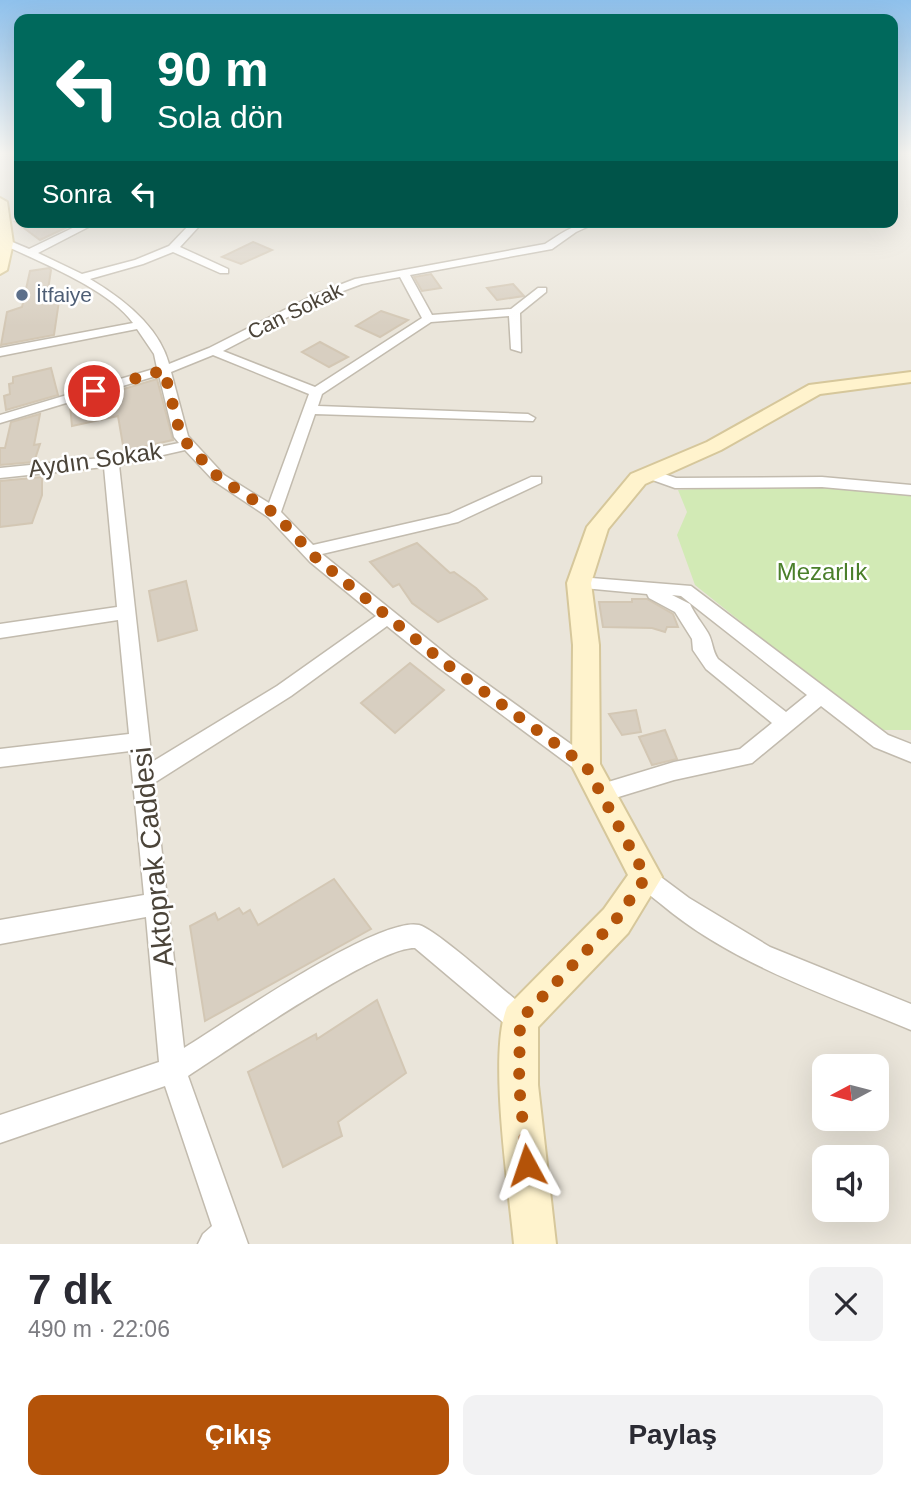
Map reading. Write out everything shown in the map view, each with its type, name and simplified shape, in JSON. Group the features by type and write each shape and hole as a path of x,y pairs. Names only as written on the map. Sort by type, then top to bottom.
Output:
{"street":[{"path":"0,270 3,244 1,210"},
{"path":"29,253 81,228"},
{"path":"81,278 139,262 173,248 192,228"},
{"name":"Can Sokak","path":"0,419 164,370 213,351 320,296 359,281 548,247 578,228"},
{"path":"3,244 64,268 134,316 160,354 181,437 219,478 274,513 309,551 387,617 594,780 646,877 681,906 762,956 911,1017"},
{"path":"173,248 225,271"},
{"path":"403,272 428,319"},
{"path":"274,513 316,392 428,319 514,312 542,290"},
{"path":"514,312 517,349"},
{"path":"0,352 140,326"},
{"path":"213,351 316,392"},
{"path":"594,780 586,645 579,583 598,527 638,479 714,446 815,389 911,377"},
{"path":"310,410 528,418"},
{"name":"Aydın Sokak","path":"0,472 111,462 189,445"},
{"name":"Aktoprak Caddesi","path":"111,462 173,1070 225,1240"},
{"path":"649,474 675,483 822,482 911,490"},
{"path":"309,551 453,518 536,480"},
{"path":"579,583 685,590 881,741 911,754"},
{"path":"642,587 684,608 684,615 701,637 702,650 712,664 786,723"},
{"path":"0,631 127,612"},
{"path":"144,778 284,691 387,617"},
{"path":"594,780 674,771 745,757 821,695"},
{"path":"0,758 140,741"},
{"path":"535,1244 519,1085 520,1020 615,921 646,877"},
{"path":"0,932 156,904"},
{"path":"0,1129 173,1070 323,976 387,942 406,936 420,937 520,1020"}],"shaded area":[{"path":"0,210 14,210 14,228 898,228 898,210 911,210 911,1244 0,1244"}],"green space":[{"name":"Mezarlık","path":"822,482 911,494 911,730 876,730 695,585 677,535 687,512 678,490"}],"building":[{"path":"24,228 65,228 40,240"},
{"path":"253,242 272,250 241,264 222,257"},
{"path":"51,270 46,303 59,301 54,335 1,345 7,312 22,307 30,271"},
{"path":"431,274 441,288 422,291 414,277"},
{"path":"513,284 524,296 497,300 487,288"},
{"path":"381,311 408,320 380,337 356,326"},
{"path":"320,342 348,357 329,367 302,352"},
{"path":"51,368 58,395 6,410 4,396 10,394 9,384 13,383 13,377"},
{"path":"157,379 173,440 124,451 118,416 72,426 70,405"},
{"path":"40,414 34,445 40,444 34,462 0,465 0,448 5,448 11,422"},
{"path":"42,477 42,495 32,523 0,527 0,481"},
{"path":"417,543 450,573 454,572 487,599 438,622 412,603 399,584 393,587 370,562"},
{"path":"186,581 197,630 158,641 149,591"},
{"path":"632,599 647,599 673,614 678,627 667,627 665,632 652,628 603,627 599,602 632,602"},
{"path":"410,663 444,690 395,733 361,703"},
{"path":"636,710 641,732 622,735 609,714"},
{"path":"665,730 677,759 652,765 639,737"},
{"path":"334,879 371,929 205,1021 190,926 215,913 218,920 239,908 243,914 250,910 258,925"},
{"path":"377,1000 406,1073 338,1122 342,1136 283,1167 248,1072 316,1034 317,1039"}],"place":[{"name":"İtfaiye","path":"22,295"}],"route":[{"path":"94,391 164,370 181,437 219,478 274,513 316,558 445,663 586,766 602,793 646,877 615,921 520,1020 519,1085 527,1165"}]}
